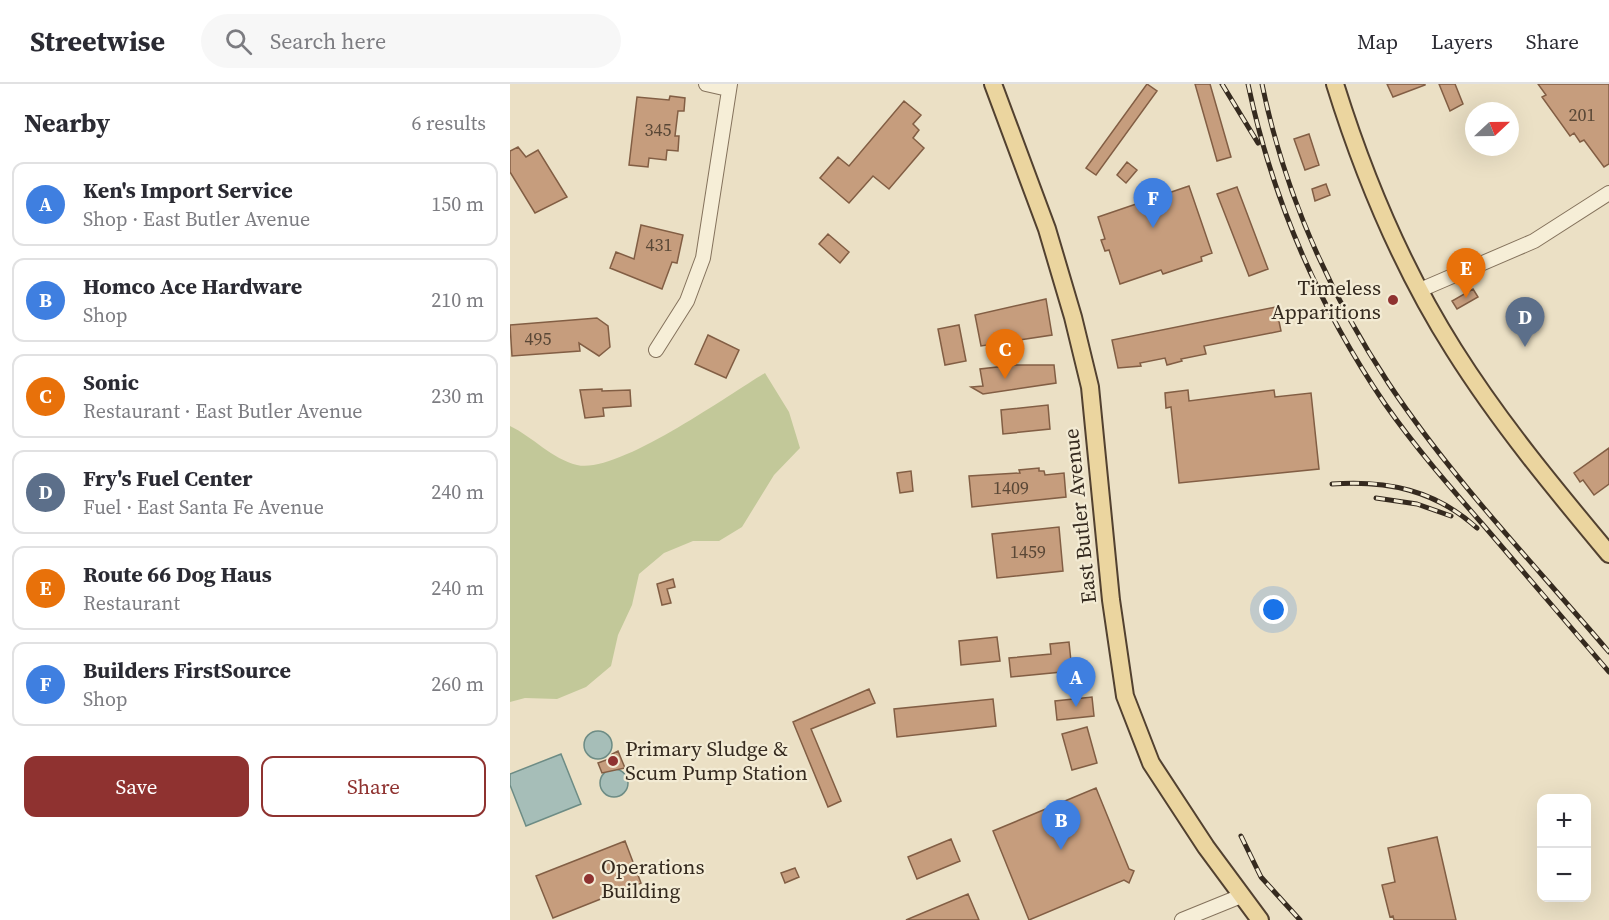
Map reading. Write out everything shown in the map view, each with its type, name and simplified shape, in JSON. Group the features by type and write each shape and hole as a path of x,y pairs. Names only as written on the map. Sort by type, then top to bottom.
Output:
{"main road":[{"name":"East Butler Avenue","path":"993,84 1047,229 1073,317 1090,387 1110,600 1125,696 1151,763 1240,896 1260,920"},
{"path":"1335,84 1365,172 1420,290 1453,349 1512,436 1609,554"}],"street":[{"path":"656,350 687,301 703,258 729,86 706,84"},
{"path":"1420,290 1534,241 1609,193"},
{"path":"1182,920 1240,896"}],"green space":[{"path":"765,373 789,412 800,448 774,475 742,527 719,541 693,541 664,553 639,574 632,605 618,635 611,666 586,687 557,699 525,698 510,702 510,426 559,458 577,465 595,465 618,458 672,431"}],"water":[{"path":"598,731 608,735 612,745 608,755 598,759 588,755 584,745 588,735"},
{"path":"561,754 581,804 526,826 510,785 510,774"},
{"path":"614,769 624,773 628,783 624,793 614,797 604,793 600,783 604,773"}],"building":[{"path":"1147,84 1157,91 1096,175 1086,168"},
{"path":"1195,84 1210,84 1231,157 1217,161"},
{"path":"1387,84 1425,84 1425,85 1393,97"},
{"path":"1439,84 1455,84 1463,104 1450,111"},
{"path":"1538,84 1609,84 1609,164 1604,167 1584,140 1580,142 1574,133 1570,136 1542,97 1546,95"},
{"path":"670,96 685,98 684,111 678,111 675,136 679,136 678,151 667,150 666,160 649,158 648,167 629,165 637,97 669,100"},
{"path":"904,101 921,115 913,124 919,130 913,138 924,148 889,189 873,176 849,203 820,178 838,157 849,166"},
{"path":"1309,134 1319,165 1305,170 1294,139"},
{"path":"518,147 526,157 538,150 567,197 535,213 510,172 510,151"},
{"path":"1127,162 1137,170 1126,183 1117,175"},
{"path":"1326,184 1330,195 1315,201 1312,189"},
{"path":"1189,186 1212,253 1201,257 1202,261 1163,274 1161,270 1120,284 1109,250 1105,251 1101,240 1105,239 1098,217"},
{"path":"1237,187 1268,269 1249,276 1217,194"},
{"path":"641,225 683,235 677,263 672,262 662,289 610,268 616,252 634,259"},
{"path":"828,234 849,252 840,263 819,244"},
{"path":"1473,289 1478,297 1457,309 1452,301"},
{"path":"1046,299 1052,335 981,346 975,315"},
{"path":"1276,307 1281,331 1204,346 1206,354 1181,359 1182,361 1167,365 1165,358 1140,363 1141,366 1118,368 1112,340"},
{"path":"597,318 608,326 610,347 599,356 579,343 580,351 512,356 510,325"},
{"path":"959,325 966,361 945,365 938,329"},
{"path":"708,335 739,350 726,378 695,364"},
{"path":"1015,365 1054,365 1056,383 983,394 971,387 983,386 980,369"},
{"path":"602,389 602,391 630,390 631,406 603,408 604,416 585,418 580,390"},
{"path":"1188,390 1189,401 1274,390 1275,397 1311,393 1319,469 1179,483 1171,407 1166,408 1165,393"},
{"path":"1048,405 1050,429 1003,434 1001,410"},
{"path":"1609,448 1609,484 1594,495 1583,480 1580,482 1574,473"},
{"path":"1039,468 1039,471 1044,471 1045,475 1064,473 1066,497 972,507 969,476 1020,473 1019,470"},
{"path":"911,471 913,491 900,493 897,473"},
{"path":"1059,527 1063,571 997,578 992,534"},
{"path":"673,579 675,587 667,589 671,603 662,605 657,584"},
{"path":"997,637 1000,661 961,665 959,641"},
{"path":"1069,642 1072,671 1011,677 1009,658 1051,654 1050,644"},
{"path":"869,689 875,703 811,729 841,801 828,807 793,722"},
{"path":"1092,697 1094,716 1057,720 1055,701"},
{"path":"993,699 996,726 897,737 894,709"},
{"path":"1087,727 1097,763 1072,770 1062,734"},
{"name":"Primary Sludge & Scum Pump Station","path":"618,751 625,768 602,773 598,763 609,759"},
{"path":"1096,788 1129,869 1134,871 1129,883 1124,880 1029,920 993,831"},
{"path":"1437,837 1456,920 1394,920 1393,916 1390,917 1382,885 1395,882 1388,848"},
{"path":"951,839 960,861 917,879 908,857"},
{"name":"Operations Building","path":"625,841 641,883 553,918 536,876"},
{"path":"795,868 799,877 785,883 781,873"},
{"path":"968,894 979,920 906,920"}],"railway":[{"path":"1222,84 1258,143"},
{"path":"1248,84 1258,127 1284,210 1319,290 1361,367 1396,420 1446,482 1609,672"},
{"path":"1262,84 1283,163 1311,240 1367,349 1414,419 1467,488 1609,652"},
{"path":"1332,484 1372,484 1409,490 1444,505 1477,528"},
{"path":"1376,498 1417,504 1451,516"},
{"path":"1241,836 1261,877 1300,920"}],"place":[{"name":"Builders FirstSource","path":"1153,228"},
{"name":"Route 66 Dog Haus","path":"1466,298"},
{"name":"Timeless Apparitions","path":"1393,300"},
{"name":"Fry's Fuel Center","path":"1525,347"},
{"name":"Sonic","path":"1005,379"},
{"name":"Ken's Import Service","path":"1076,707"},
{"name":"Primary Sludge & Scum Pump Station","path":"613,761"},
{"name":"Homco Ace Hardware","path":"1061,850"},
{"name":"Operations Building","path":"589,879"}]}
